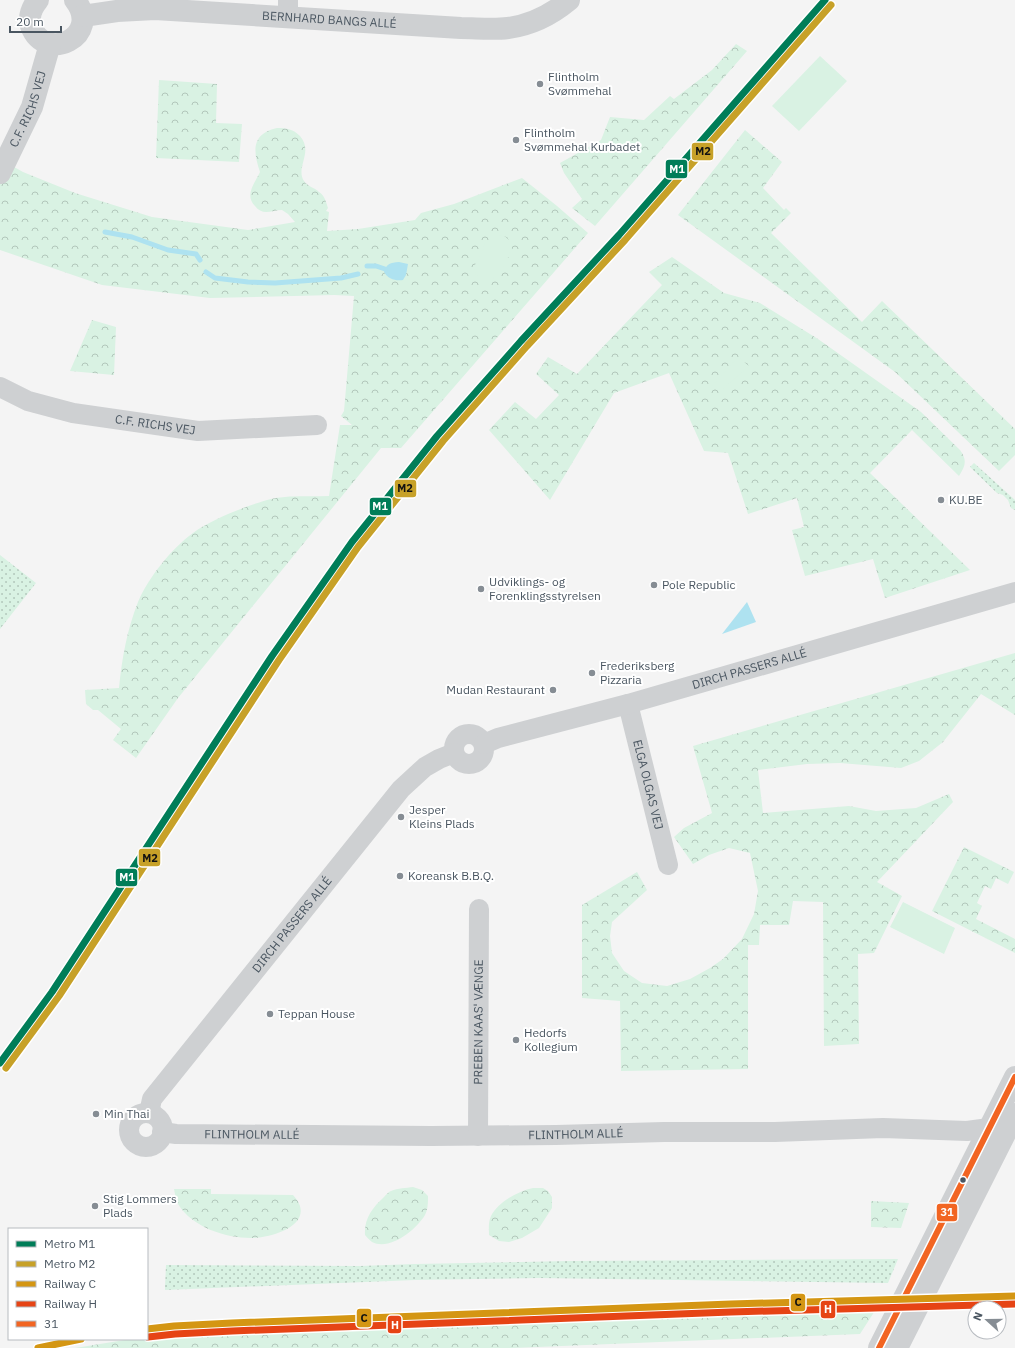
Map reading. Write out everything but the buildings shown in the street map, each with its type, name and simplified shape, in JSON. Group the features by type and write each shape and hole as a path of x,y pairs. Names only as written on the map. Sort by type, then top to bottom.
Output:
{"street":[{"path":"32,2 32,28 38,37 50,44 60,44 69,41 77,35 82,26 79,8"},
{"name":"BERNHARD BANGS ALLÉ","path":"79,8 117,11 155,9 288,8 461,28 507,28 535,22 561,3"},
{"name":"C.F. RICHS VEJ","path":"2,168 32,107 50,44"},
{"name":"C.F. RICHS VEJ","path":"0,387 28,401 73,413 198,431 317,425"},
{"name":"DIRCH PASSERS ALLÉ","path":"149,1113 152,1099 401,789 425,767 439,759 454,754 455,744 459,738 464,735 476,735 484,744 498,738 628,704 1015,592"},
{"name":"ELGA OLGAS VEJ","path":"628,704 668,865"},
{"name":"PREBEN KAAS' VÆNGE","path":"478,1136 479,909"},
{"path":"897,1348 1007,1124 1015,1077"},
{"path":"143,1113 149,1113 159,1120 162,1126 162,1132 160,1138 155,1144 141,1146 132,1139 129,1130 133,1119 143,1113"},
{"path":"879,1348 1007,1124"},
{"name":"FLINTHOLM ALLÉ","path":"162,1132 176,1134 478,1136 775,1132 883,1128 967,1131 1007,1124"}],"green space":[{"path":"736,44 747,51 595,226 572,208 582,199 564,173 560,163 601,140 610,117 644,120 670,96 674,99 712,70"},
{"path":"820,56 847,81 799,131 772,106"},
{"path":"159,80 217,84 216,123 242,124 239,162 156,158"},
{"path":"277,128 292,130 300,136 304,142 305,154 302,176 304,181 309,186 317,190 325,199 328,208 326,211 329,212 327,231 358,229 415,220 421,213 454,204 522,178 588,233 401,448 381,448 178,698 136,758 113,740 121,729 98,710 93,710 86,704 85,690 119,688 126,644 138,602 148,583 161,564 185,539 201,528 220,518 271,499 285,497 329,496 340,425 352,425 341,416 344,411 354,296 334,295 210,298 102,285 0,250 0,159 23,172 75,193 152,217 248,230 295,222 282,210 263,212 256,207 250,198 250,193 260,172 255,150 256,144 262,134"},
{"path":"745,130 782,162 763,188 784,210 786,208 791,213 771,233 862,322 882,301 1015,429 1015,455 999,471 895,372 678,215"},
{"path":"497,235 503,235 510,242 512,248 507,263 492,279 476,275 476,264 482,254 485,242"},
{"path":"672,257 724,293 760,303 818,339 921,412 960,450 964,457 965,463 959,476 912,430 870,473 970,570 885,598 873,559 805,576 792,530 804,527 797,498 748,514 728,453 704,451 669,373 614,393 550,500 489,430 515,402 536,419 559,395 536,374 548,357 577,374 662,285 649,272"},
{"path":"92,320 116,327 114,375 70,371"},
{"path":"738,357 749,366 723,389 711,387"},
{"path":"974,463 1015,500 1015,510 1011,508 1008,500 1003,495 997,493 970,467"},
{"path":"0,555 36,583 0,629"},
{"path":"1015,653 1015,715 981,694 943,742 919,761 901,768 840,763 807,764 758,770 763,813 849,806 876,811 916,808 949,794 953,802 877,882 902,896 874,953 858,954 859,1044 824,1046 823,902 793,901 789,925 760,925 759,945 748,945 748,1069 621,1071 620,1001 582,998 582,905 637,872 647,890 612,922 610,936 612,953 624,971 642,983 667,986 690,979 723,959 742,939 754,914 758,891 750,853 729,848 709,855 693,864 674,837 684,828 712,813 693,746"},
{"path":"964,847 1014,872 1008,884 996,878 991,889 985,886 977,903 982,906 976,919 1015,939 1015,953 932,911"},
{"path":"903,902 955,928 944,954 890,927"},
{"path":"413,1187 422,1190 428,1196 427,1210 421,1221 402,1238 387,1244 372,1242 365,1235 365,1229 367,1219 372,1210 390,1191"},
{"path":"533,1188 543,1188 548,1191 552,1197 552,1208 539,1228 522,1238 509,1242 499,1241 489,1235 490,1219 498,1206 515,1194"},
{"path":"174,1189 211,1189 211,1194 293,1195 300,1205 300,1214 297,1221 281,1232 251,1238 231,1236 210,1230 192,1219 178,1204"},
{"path":"871,1201 909,1203 901,1228 871,1227"},
{"path":"898,1259 888,1283 539,1278 415,1280 165,1290 166,1265 360,1266 570,1261"},
{"path":"878,1306 860,1334 513,1348 75,1348 125,1340 148,1340 148,1337 257,1331 416,1327"}],"water":[{"path":"399,262 408,264 406,275 403,280 392,279 384,272 389,264"},
{"path":"747,602 756,622 722,634"}],"waterway":[{"path":"105,232 132,237 168,250 196,254 200,260"},
{"path":"367,266 376,266 385,269"},
{"path":"206,272 215,278 248,282 275,283 341,278 358,274"}],"metro line":[{"name":"M1","path":"0,1063 52,992 272,656 352,542 437,436 521,341 619,235 825,0"},
{"name":"M2","path":"6,1068 59,996 279,660 358,547 443,441 527,346 625,240 831,5"}],"rail line":[{"name":"C","path":"148,1329 232,1323 731,1304 1015,1296"},
{"name":"H","path":"148,1337 232,1331 731,1312 1015,1304"},
{"name":"C","path":"38,1348 76,1340"}],"transit line":[{"name":"31","path":"879,1348 1015,1077"}],"place":[{"name":"Flintholm Svømmehal","path":"540,84"},
{"name":"Flintholm Svømmehal Kurbadet","path":"516,140"},
{"name":"KU.BE","path":"941,500"},
{"name":"Pole Republic","path":"654,585"},
{"name":"Udviklings- og Forenklingsstyrelsen","path":"481,589"},
{"name":"Frederiksberg Pizzaria","path":"592,673"},
{"name":"Mudan Restaurant","path":"553,690"},
{"name":"Jesper Kleins Plads","path":"401,817"},
{"name":"Koreansk B.B.Q.","path":"400,876"},
{"name":"Teppan House","path":"270,1014"},
{"name":"Hedorfs Kollegium","path":"516,1040"},
{"name":"Min Thai","path":"96,1114"},
{"name":"Stig Lommers Plads","path":"95,1206"}]}
